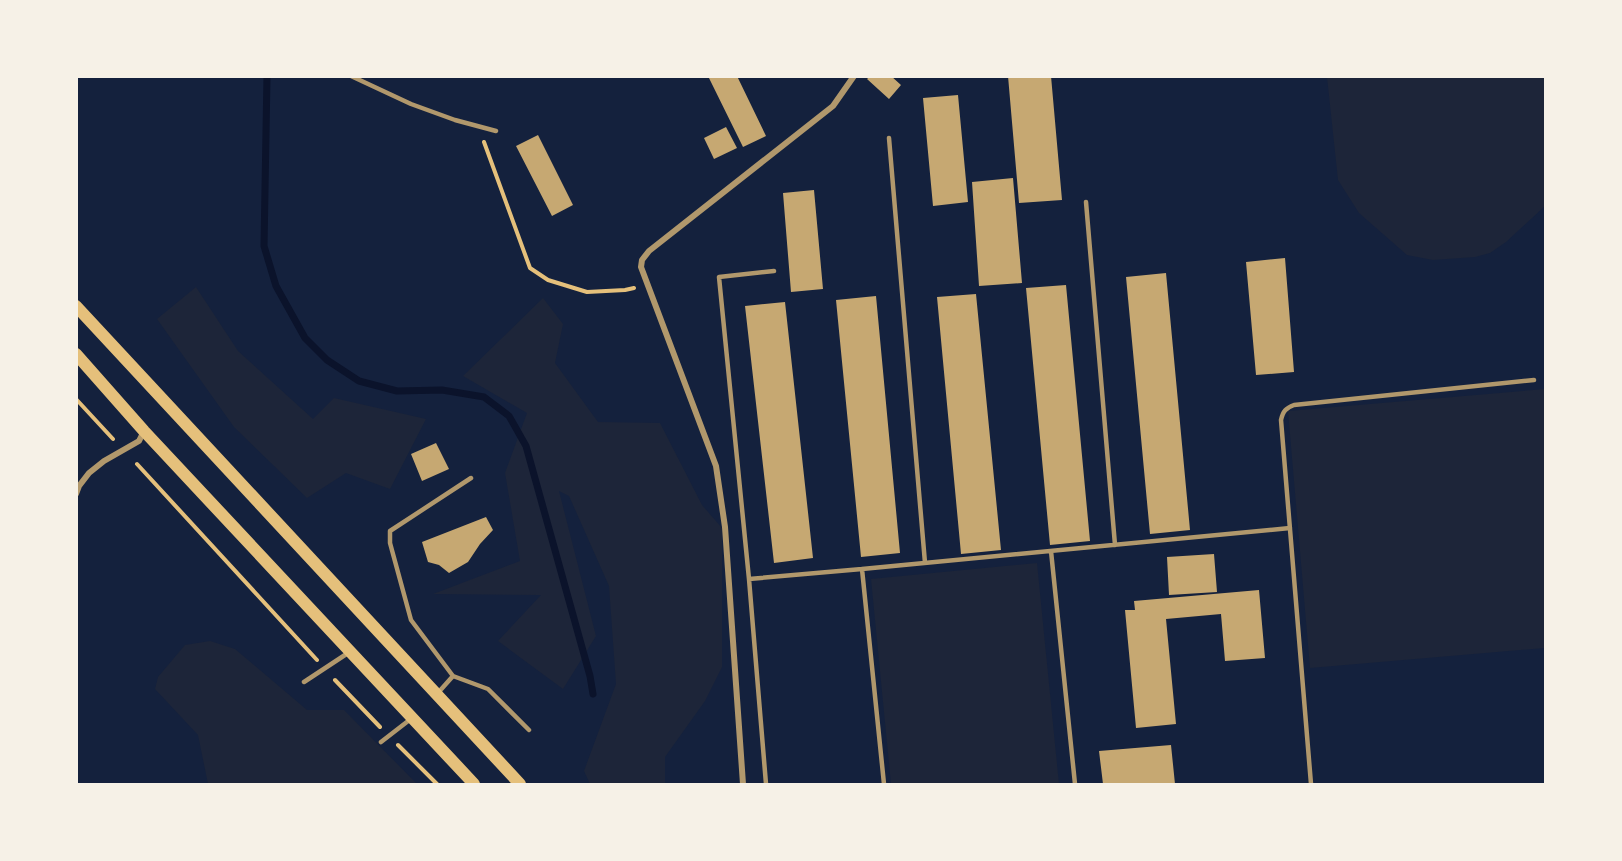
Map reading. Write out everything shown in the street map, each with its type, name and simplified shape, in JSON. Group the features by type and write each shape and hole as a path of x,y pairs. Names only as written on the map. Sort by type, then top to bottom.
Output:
{"main road":[{"path":"76,306 520,784"},
{"path":"76,354 144,431 474,784"}],"street":[{"path":"743,784 725,527 716,466 641,267 642,260 649,251 833,106 854,76"},
{"path":"76,494 89,473 104,461 139,441 144,431"}],"lane":[{"path":"351,76 411,104 496,131"},
{"path":"889,138 925,563"},
{"path":"1086,202 1115,545"},
{"path":"766,784 749,579 719,277 774,272"},
{"path":"1311,784 1282,413 1294,405 1534,380"},
{"path":"471,478 390,531 390,543 411,620 453,676 488,689 529,730"},
{"path":"749,579 1290,528"},
{"path":"1051,551 1075,784"},
{"path":"862,569 884,784"},
{"path":"304,682 350,652"},
{"path":"437,694 453,676"},
{"path":"381,742 412,718"}],"path":[{"path":"479,127 530,268 548,280 587,292 625,290 648,285"},
{"path":"76,399 113,438"},
{"path":"137,464 318,661"},
{"path":"335,680 383,730"},
{"path":"397,745 437,784"}],"shaded area":[{"path":"1327,77 1545,77 1545,206 1506,242 1490,253 1475,257 1433,260 1407,255 1359,213 1338,180"},
{"path":"196,287 238,351 313,419 334,398 426,419 390,489 346,473 307,498 234,427 157,319"},
{"path":"543,298 563,324 555,363 598,422 660,423 702,505 722,528 722,667 705,701 665,757 665,784 590,784 584,771 616,684 609,586 569,496 559,491 596,636 563,689 498,641 541,595 433,594 520,561 505,473 527,413 463,376"},
{"path":"1545,389 1545,648 1310,668 1288,411"},
{"path":"1037,563 1059,784 891,784 871,579"},
{"path":"210,641 235,649 307,710 344,710 417,784 208,784 198,735 155,689 158,677 185,645"}],"building":[{"path":"708,76 737,76 766,136 743,147"},
{"path":"870,76 891,76 901,85 889,99 867,79"},
{"path":"1008,76 1051,76 1062,200 1019,203"},
{"path":"958,95 968,202 933,206 923,98"},
{"path":"726,127 737,148 714,159 704,138"},
{"path":"538,135 573,205 552,216 516,146"},
{"path":"1013,178 1022,283 979,286 972,182"},
{"path":"814,190 823,289 791,292 783,193"},
{"path":"1285,258 1294,372 1256,375 1246,262"},
{"path":"1166,273 1190,530 1150,534 1126,277"},
{"path":"1066,285 1090,541 1050,545 1026,288"},
{"path":"976,294 1001,550 961,554 937,297"},
{"path":"876,296 900,553 861,557 836,300"},
{"path":"785,302 813,558 774,563 745,306"},
{"path":"436,443 449,469 422,481 411,454"},
{"path":"486,517 493,530 468,562 449,573 439,565 428,562 422,542"},
{"path":"1214,554 1217,592 1169,595 1167,557"},
{"path":"1259,590 1265,658 1225,661 1221,614 1166,619 1176,724 1136,728 1125,610 1135,610 1134,601"},
{"path":"1171,745 1175,784 1103,784 1099,751"}],"waterway":[{"path":"267,76 264,246 276,286 305,338 327,360 359,381 397,391 442,390 484,397 509,416 526,446 593,694"}]}
